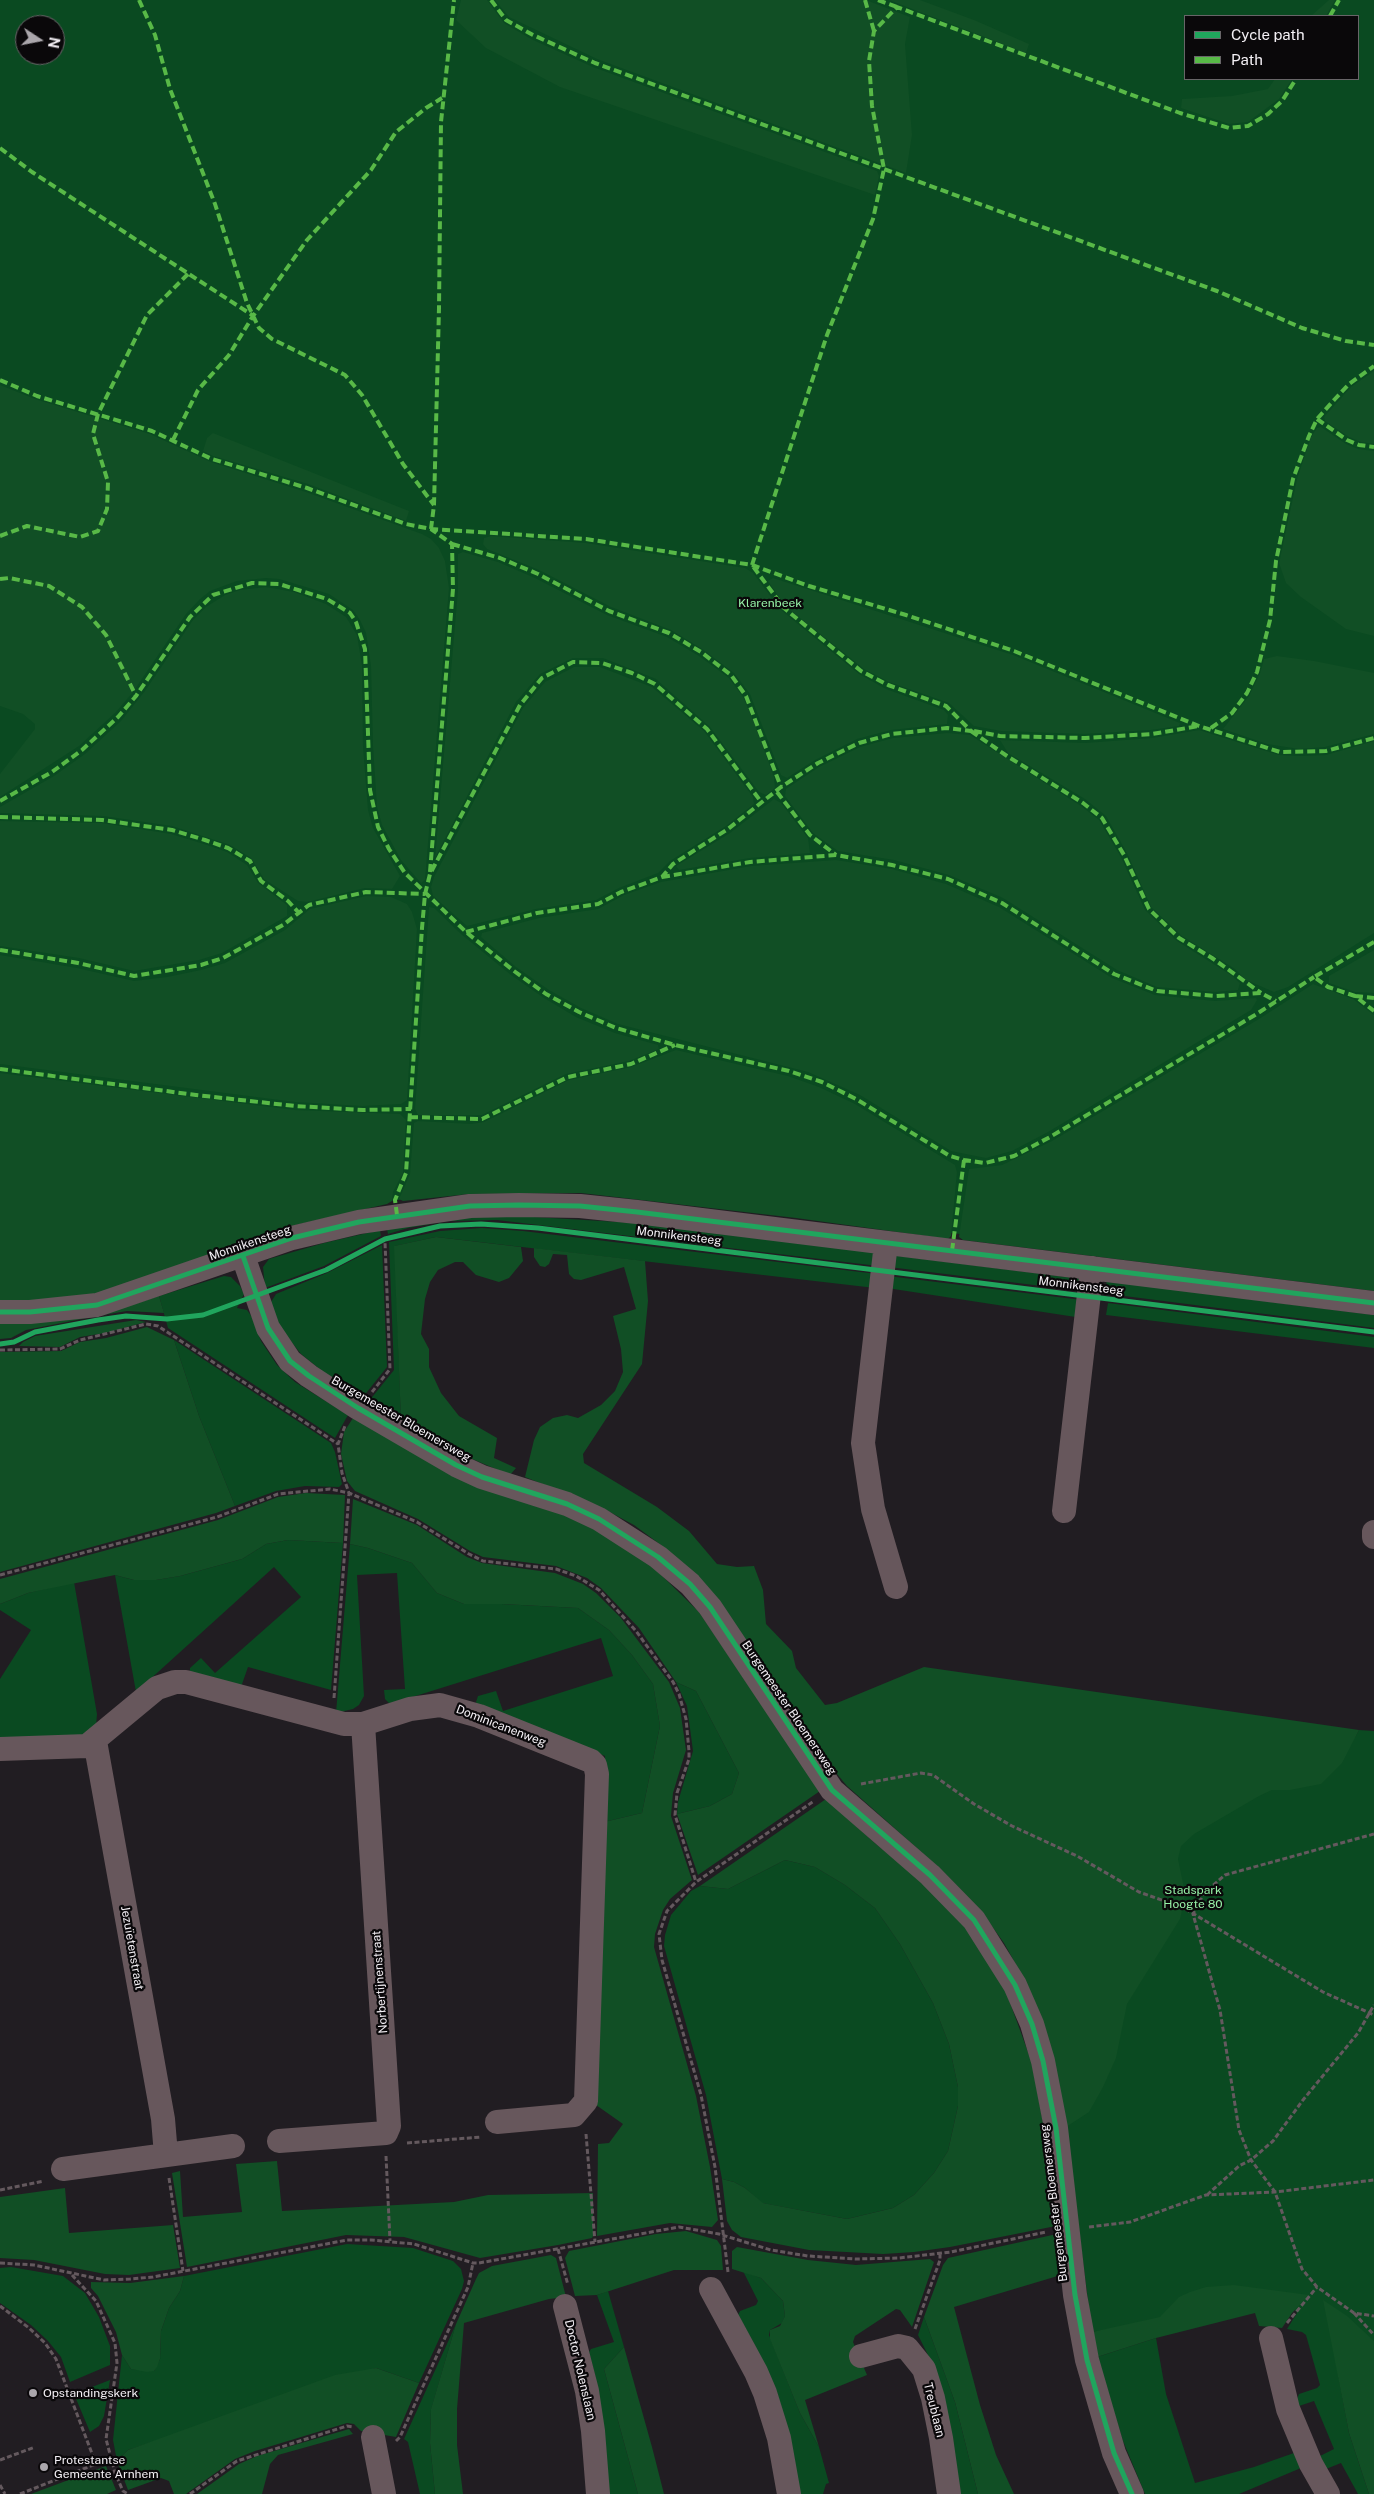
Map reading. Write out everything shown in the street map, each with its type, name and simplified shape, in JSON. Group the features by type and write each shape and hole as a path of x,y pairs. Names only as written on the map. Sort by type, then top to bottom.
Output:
{"street":[{"name":"Monnikensteeg","path":"0,1312 30,1312 97,1305 292,1238 359,1222 470,1206 499,1205 590,1207 1374,1303"},
{"path":"886,1244 863,1443 873,1509 896,1587"},
{"name":"Burgemeester Bloemersweg","path":"243,1256 263,1316 281,1350 299,1369 358,1408 482,1478 567,1504 599,1519 658,1557 690,1584 710,1607 832,1790 930,1875 974,1920 1015,1985 1032,2024 1043,2061 1056,2128 1075,2295 1087,2360 1114,2453 1132,2494"},
{"name":"Monnikensteeg","path":"1064,1511 1092,1268"},
{"path":"1374,1532 1374,1537"},
{"name":"Dominicanenweg","path":"0,1749 79,1748 95,1741 157,1688 174,1682 186,1682 344,1724 363,1724 410,1709 440,1705 479,1716 587,1759 596,1768 586,2101 574,2115 493,2129"},
{"name":"Norbertijnenstraat","path":"363,1724 389,2126 386,2139"},
{"name":"Jezuïetenstraat","path":"95,1741 163,2119 166,2155"},
{"path":"279,2141 386,2139"},
{"path":"55,2175 166,2155 233,2146"},
{"path":"710,2289 756,2372 765,2393 779,2438 789,2494"},
{"name":"Doctor Nolenslaan","path":"565,2306 587,2391 593,2431 598,2494"},
{"path":"1271,2338 1288,2408 1311,2464 1328,2494"},
{"path":"861,2356 898,2346 907,2348"},
{"name":"Treublaan","path":"907,2348 924,2369 933,2398 949,2494"},
{"path":"373,2437 384,2494"}],"path":[{"path":"332,1721 350,1494 342,1473 338,1444 343,1428 390,1369 388,1238 377,1242"},
{"path":"0,1350 60,1349 80,1340 146,1324 158,1326 338,1444"},
{"path":"0,1575 217,1517 278,1494 330,1489 350,1494 417,1522 469,1554 483,1560 556,1569 576,1576 599,1590 624,1616 673,1682 683,1707 689,1759 676,1794 674,1815 696,1882"},
{"path":"710,2289 728,2274 725,2237 715,2167 701,2096 660,1946 660,1934 667,1911 696,1882 832,1790 921,1773 933,1775 974,1804 1012,1826 1077,1856 1138,1892 1184,1908 1323,1992 1372,2014"},
{"path":"1374,1834 1225,1874 1204,1893 1192,1914 1220,2010 1239,2130 1251,2160 1275,2192 1302,2269 1317,2287 1354,2313 1374,2334"},
{"path":"1206,2195 1239,2166 1251,2160 1273,2141 1303,2100 1358,2033 1372,2014 1374,2005"},
{"path":"390,2241 386,2139 493,2129"},
{"path":"586,2149 595,2242"},
{"path":"166,2155 183,2271"},
{"path":"0,2190 55,2175"},
{"path":"0,2263 34,2265 104,2280 130,2279 183,2271 346,2240 390,2241 414,2244 472,2263 678,2227 725,2237"},
{"path":"558,2249 571,2297 565,2306"},
{"path":"907,2348 940,2260 940,2253"},
{"path":"190,2494 237,2461 348,2426 353,2427 360,2435 397,2441 468,2287 472,2263"},
{"path":"71,2273 96,2301 115,2343 117,2363 106,2439 123,2491 128,2494"},
{"path":"1271,2338 1285,2328 1317,2287"},
{"path":"0,2306 45,2343 56,2359 96,2464"},
{"path":"1354,2313 1374,2316"},
{"path":"0,2460 35,2447"},
{"path":"20,2494 111,2458"},
{"path":"0,2485 5,2494"}],"green space":[{"name":"Klarenbeek","path":"0,0 1374,0 1374,1286 577,1186 429,1196 375,1203 0,1281"},
{"path":"461,0 487,0 504,23 531,39 593,67 877,171 879,176 875,195 560,87 486,48 456,20"},
{"path":"495,0 866,0 910,17 905,44 912,135 906,173 597,59 509,17"},
{"path":"889,0 920,0 974,20 1029,44 1026,53"},
{"path":"1329,0 1335,0 1327,15 1312,15"},
{"path":"1274,80 1291,80 1279,99 1248,122 1229,124 1181,108 1182,99 1232,96 1268,89"},
{"path":"1374,371 1374,444 1361,442 1349,437 1325,421 1324,417 1351,387"},
{"path":"0,385 35,399 150,434 211,462 306,492 422,534 431,539 439,548 445,561 449,588 425,880 421,883 401,860 382,825 377,807 371,666 366,633 360,620 353,610 329,594 279,579 266,578 237,581 210,591 186,614 133,692 116,712 79,746 0,797 0,774 35,729 35,724 23,714 0,706"},
{"path":"1321,427 1346,444 1358,449 1374,451 1374,636 1346,629 1301,597 1286,583 1279,563 1297,479 1311,437 1317,428"},
{"path":"213,433 409,511 406,521 308,484 213,456 203,451 207,438"},
{"path":"491,536 586,543 745,568 753,573 781,610 859,674 886,689 944,710 948,715 947,724 891,730 857,739 815,760 787,778 781,775 750,694 734,673 702,649 671,630 611,607 539,570 487,549 483,544 484,538"},
{"path":"463,552 498,562 535,578 607,615 667,637 699,656 729,678 743,697 754,722 774,777 775,788 766,795 759,792 710,727 656,679 603,658 573,658 540,674 516,702 435,858 458,590 458,554"},
{"path":"773,578 1013,655 1180,723 1179,726 1151,730 1084,734 1001,731 974,726 949,703 889,682 864,669 785,606 768,581"},
{"path":"266,587 294,592 326,604 346,617 357,635 362,665 363,746 368,810 373,828 400,876 392,889 365,888 307,902 298,901 264,879 251,858 230,845 172,826 103,816 0,813 0,807 54,776 85,754 121,721 145,691 193,620 206,607 225,595 240,590"},
{"path":"1277,656 1374,673 1374,734 1325,747 1299,749 1267,744 1223,729 1249,696 1260,673 1264,659"},
{"path":"574,667 600,667 652,687 704,731 753,797 754,804 726,826 670,861 658,873 619,888 596,900 536,909 467,926 433,896 431,887 434,877 523,708 545,682"},
{"path":"1199,730 1279,755 1326,755 1374,741 1374,933 1288,987 1274,992 1246,980 1235,969 1182,936 1151,907 1127,853 1106,816 1085,799 1008,753 1000,740 1085,743 1152,738"},
{"path":"947,733 970,735 1081,806 1099,820 1121,857 1145,910 1177,941 1231,975 1240,983 1238,990 1215,992 1157,987 1117,970 1003,898 949,875 894,860 838,851 813,833 785,796 786,789 819,767 860,747 893,738"},
{"path":"774,799 781,803 808,838 810,853 750,858 679,870 676,866 730,833"},
{"path":"0,821 102,823 171,834 204,844 227,852 247,865 258,883 287,905 287,916 222,953 199,960 134,971 79,958 0,946"},
{"path":"836,860 892,869 946,884 999,907 1112,978 1155,995 1215,1001 1256,998 1257,1000 1251,1010 1048,1132 1012,1151 986,1158 951,1151 860,1095 808,1072 618,1024 581,1008 549,990 516,967 481,937 482,933 539,918 598,909 624,895 661,882 751,866"},
{"path":"366,896 391,897 407,904 412,912 417,929 407,1100 401,1104 362,1106 295,1102 0,1064 0,955 77,968 134,981 167,977 225,963 285,930 310,909"},
{"path":"429,907 434,908 461,934 511,975 544,998 576,1017 615,1033 658,1045 659,1049 629,1061 566,1074 482,1115 418,1115 415,1109"},
{"path":"1374,950 1374,993 1355,992 1329,983 1329,976"},
{"path":"1313,984 1353,999 1374,1015 1374,1291 963,1240 959,1237 969,1169 1002,1165 1052,1141 1259,1019"},
{"path":"676,1050 788,1076 819,1087 855,1104 955,1165 957,1172 951,1236 948,1239 796,1218 581,1193 469,1194 403,1201 399,1199 410,1174 414,1123 418,1121 471,1124 484,1122 569,1080 631,1067"},
{"path":"0,1073 295,1110 400,1114 406,1120 403,1173 393,1192 392,1201 387,1204 287,1227 132,1284 95,1295 53,1301 0,1302"},
{"path":"517,1216 636,1223 880,1253 878,1266 497,1220 448,1221 408,1228 388,1234 387,1229 472,1217"},
{"path":"482,1228 523,1231 877,1274 875,1288 436,1237 395,1246 401,1421 369,1401 394,1370 389,1242 440,1231"},
{"path":"380,1230 381,1236 324,1266 265,1288 263,1267 269,1259 324,1243"},
{"path":"436,1237 521,1247 523,1261 509,1278 499,1282 476,1275 463,1262 455,1262 438,1270 430,1282 425,1299 421,1334 429,1349 429,1367 441,1393 459,1416 497,1438 494,1458 516,1468 510,1475 458,1453 401,1421 394,1246"},
{"path":"382,1245 387,1367 363,1397 322,1371 301,1354 281,1329 271,1308 271,1302 276,1294 327,1273"},
{"path":"534,1248 645,1261 648,1301 642,1364 583,1454 584,1463 657,1507 689,1531 717,1564 737,1567 754,1566 763,1590 766,1624 792,1651 796,1668 825,1705 837,1703 924,1667 1359,1730 1342,1763 1321,1784 1290,1790 1272,1790 1194,1834 1181,1846 1178,1859 1184,1888 1184,1902 1180,1919 1127,2004 1116,2058 1103,2087 1089,2112 1066,2127 1025,1981 1004,1943 983,1914 937,1866 847,1786 828,1763 718,1600 665,1548 634,1525 604,1509 525,1477 534,1440 540,1427 553,1418 567,1415 578,1418 601,1405 615,1391 623,1372 621,1349 613,1316 636,1309 624,1267 581,1280 574,1279 569,1274 567,1255 553,1254 549,1264 545,1267 540,1266 534,1257"},
{"path":"891,1255 1083,1279 1082,1291 889,1267"},
{"path":"224,1276 231,1277 240,1286 244,1294 237,1308 247,1310 252,1317 261,1341 277,1365 295,1382 348,1415 335,1438 168,1328 159,1296"},
{"path":"888,1276 1082,1300 1082,1318 887,1288"},
{"path":"1106,1281 1374,1315 1374,1328 1109,1294"},
{"path":"159,1296 164,1313 127,1311 26,1330 11,1338 0,1339 0,1322 138,1303"},
{"path":"1108,1303 1374,1337 1374,1348 1106,1315"},
{"path":"136,1320 146,1322 105,1333 80,1337 60,1347 19,1346 35,1336"},
{"path":"147,1327 174,1340 199,1416 235,1506 216,1513 0,1572 0,1352 61,1351 80,1342 106,1338"},
{"path":"174,1340 331,1443 335,1452 342,1484 339,1487 305,1486 276,1491 235,1506 199,1416"},
{"path":"353,1418 594,1528 653,1567 699,1612 820,1791 698,1875 677,1814 710,1806 732,1794 739,1773 696,1691 676,1682 639,1628 601,1588 587,1578 556,1566 483,1557 418,1519 355,1491 347,1481 341,1454 344,1432"},
{"path":"306,1493 345,1495 343,1543 288,1540 266,1544 242,1559 180,1576 156,1580 134,1580 115,1575 28,1593 0,1604 0,1579 218,1520 278,1497"},
{"path":"353,1499 417,1525 467,1557 482,1563 555,1573 583,1584 596,1593 621,1618 669,1682 680,1708 686,1750 673,1793 671,1816 692,1880 670,1899 663,1910 655,1934 654,1947 696,2096 718,2220 712,2227 670,2223 597,2236 598,2144 609,2143 623,2124 596,2105 604,1822 642,1813 660,1726 653,1684 632,1655 609,1630 578,1608 464,1604 437,1593 412,1563 350,1544"},
{"path":"288,1540 343,1543 331,1690 248,1667 241,1687 190,1672 190,1668 201,1658 215,1673 301,1597 274,1567 136,1692 115,1575 134,1580 156,1580 180,1576 242,1559 266,1544"},
{"path":"350,1544 412,1563 437,1593 464,1604 578,1608 609,1630 632,1655 653,1684 660,1726 642,1813 604,1822 605,1756 477,1705 476,1702 478,1696 496,1691 503,1711 613,1676 601,1638 390,1704 385,1699 384,1690 405,1689 397,1573 357,1575 364,1696 359,1705 353,1709 336,1713"},
{"path":"74,1582 97,1714 96,1726 84,1736 0,1738 0,1679 31,1630 0,1610 0,1604 28,1593"},
{"name":"Stadspark Hoogte 80","path":"927,1677 1355,1737 1359,1730 1374,1731 1374,2491 1338,2374 1349,2433 1369,2494 1358,2494 1341,2463 1326,2469 1320,2456 1334,2449 1314,2401 1299,2406 1297,2399 1299,2394 1317,2388 1320,2385 1306,2335 1302,2332 1287,2329 1297,2313 1289,2301 1092,2332 1066,2127"},
{"path":"676,1682 696,1691 739,1773 732,1794 710,1806 677,1814 678,1802 693,1751 687,1706"},
{"path":"826,1799 876,1844 922,1881 965,1926 1005,1989 1032,2063 1044,2128 1056,2226 950,2247 883,2254 809,2250 741,2237 732,2230 727,2221 722,2179 734,2182 745,2188 763,2203 847,2219 893,2208 914,2195 934,2173 948,2151 958,2106 958,2087 949,2044 933,2003 900,1944 875,1908 845,1885 815,1867 785,1860 728,1889 700,1886"},
{"path":"785,1860 815,1867 845,1885 875,1908 900,1944 933,2003 949,2044 958,2087 958,2106 948,2151 934,2173 914,2195 893,2208 847,2219 762,2203 745,2188 734,2182 722,2179 706,2095 664,1946 665,1935 671,1915 691,1891 700,1886 728,1889"},
{"path":"277,2161 282,2211 454,2202 488,2195 593,2193 593,2236 592,2238 558,2245 480,2258 404,2237 346,2235 187,2267 172,2173 180,2171 183,2217 242,2212 236,2164"},
{"path":"65,2188 69,2233 173,2225 180,2268 129,2275 105,2274 34,2260 0,2258 0,2197"},
{"path":"686,2231 717,2240 721,2246 723,2270 674,2270 597,2295 575,2296 565,2258 569,2251 656,2234"},
{"path":"1057,2234 1061,2275 954,2307 980,2405 996,2455 1014,2494 978,2494 955,2402 924,2317 943,2265 948,2258"},
{"path":"347,2244 413,2248 453,2261 461,2269 464,2281 462,2289 419,2383 376,2368 128,2450 117,2461 113,2440 122,2355 131,2369 154,2371 160,2359 161,2331 169,2308 180,2291 184,2276"},
{"path":"737,2247 808,2260 856,2265 930,2259 934,2262 912,2327 900,2310 896,2309 855,2336 853,2342 867,2375 805,2400 819,2447 800,2413 770,2339 770,2330 780,2326 785,2316 783,2301 761,2278 732,2269 732,2251"},
{"path":"551,2255 556,2258 566,2297 549,2299 464,2323 457,2409 457,2445 463,2494 435,2494 430,2443 431,2409 456,2324 476,2279 479,2273 492,2266"},
{"path":"11,2267 63,2276 85,2293 99,2317 110,2346 110,2365 70,2382 61,2357 48,2341 31,2325 0,2303 0,2268"},
{"path":"743,2271 761,2278 783,2301 785,2316 782,2323 770,2330 769,2335 800,2413 819,2447 829,2483 826,2484 823,2494 800,2494 791,2443 777,2393 738,2315 740,2311 756,2305 758,2301"},
{"path":"184,2276 180,2291 169,2308 161,2331 160,2359 157,2367 154,2371 147,2372 131,2369 122,2355 116,2332 98,2296 91,2288 91,2282 130,2283"},
{"path":"1234,2285 1309,2295 1292,2313 1282,2328 1259,2326 1255,2313 1156,2338 1097,2357 1092,2332 1160,2317 1179,2297 1190,2292 1206,2287"},
{"path":"608,2291 624,2347 604,2369 638,2494 609,2494 595,2375 589,2352 591,2349 614,2342 597,2295"},
{"path":"1323,2300 1347,2316 1374,2341 1374,2494 1369,2494 1349,2433"},
{"path":"924,2317 955,2402 978,2494 960,2494 934,2367 918,2335"},
{"path":"456,2324 431,2410 430,2443 435,2494 420,2494 408,2442 404,2439"},
{"path":"1156,2338 1166,2394 1195,2483 1254,2467 1294,2453 1301,2468 1239,2494 1145,2494 1123,2441 1097,2357"},
{"path":"624,2347 664,2494 638,2494 604,2369"},
{"path":"376,2368 419,2383 396,2437 361,2431 354,2424 347,2423 235,2459 186,2494 174,2494 169,2481 161,2478 128,2490 117,2461 128,2450 335,2375"},
{"path":"110,2380 104,2416 99,2426 90,2432 74,2394"},
{"path":"349,2429 353,2434 278,2455 270,2464 262,2494 197,2494 239,2464 257,2456"},
{"path":"106,2466 116,2490 107,2494 31,2494"}],"marked path":[{"path":"139,0 155,35 170,89 215,204 247,303 259,328 272,339 345,375 362,395 403,464 434,505"},
{"path":"431,529 434,505 439,308 441,122 454,0"},
{"path":"491,0 506,20 533,35 595,63 1217,291 1302,328 1346,341 1374,345"},
{"path":"865,0 874,31"},
{"path":"878,0 897,7"},
{"path":"1331,15 1339,0"},
{"path":"752,565 827,335 873,219 884,169 872,106 869,61 874,31 897,7 1180,113 1229,128 1248,126 1268,114 1282,101 1295,80"},
{"path":"173,440 198,390 229,355 253,316 307,240 371,170 396,132 442,98"},
{"path":"0,148 32,172 252,315"},
{"path":"0,536 27,526 80,537 98,531 107,509 108,482 93,434 98,414 147,315 188,274"},
{"path":"1211,728 1232,713 1247,693 1257,672 1270,620 1276,561 1293,479 1309,436 1317,419 1335,399 1349,384 1374,366"},
{"path":"0,380 37,396 152,431 212,459 307,488 406,524 431,529 586,539 752,565 809,586 906,615 1014,651 1199,726 1280,752 1326,751 1374,738"},
{"path":"1317,419 1347,440 1359,445 1374,447"},
{"path":"430,872 453,589 452,544 431,529"},
{"path":"452,544 500,558 538,574 609,611 669,633 701,652 731,675 746,696 781,787"},
{"path":"466,932 537,913 598,904 621,892 662,877 673,864 728,829 781,787 818,763 859,743 892,734 947,728 971,731 946,706 888,685 861,671 784,608 752,565"},
{"path":"0,579 9,578 49,586 82,607 106,635 136,696"},
{"path":"0,801 52,772 82,750 118,717 136,696 190,617 213,595 252,583 279,584 327,599 350,613 356,622 365,649 370,790 378,827 389,849 405,873 466,932 546,994 579,1012 616,1028 675,1045 789,1071 822,1082 856,1099 950,1156 985,1163 1014,1156 1050,1137 1255,1015 1314,977"},
{"path":"397,1215 395,1200 406,1173 422,928 425,894 430,874 520,705 542,678 573,662 602,663 632,673 655,684 707,729 762,803"},
{"path":"974,731 1000,736 1085,738 1152,734 1199,726"},
{"path":"971,731 1007,756 1083,803 1102,818 1124,855 1149,909 1179,938 1212,958 1261,993"},
{"path":"777,792 810,835 836,855"},
{"path":"0,817 102,820 172,830 205,840 228,848 250,861 261,881 288,901 299,913"},
{"path":"662,877 750,862 836,855 892,865 948,879 1002,903 1114,974 1157,991 1216,996 1261,993 1276,1001"},
{"path":"0,950 78,963 134,976 201,965 223,958 283,925 309,905 366,892 425,894"},
{"path":"1374,942 1314,977 1328,987 1355,996 1374,1011"},
{"path":"1355,996 1374,998"},
{"path":"410,1117 482,1119 568,1077 631,1064 675,1045"},
{"path":"0,1069 295,1106 363,1110 411,1109"},
{"path":"952,1251 964,1160"}],"cycle path":[{"path":"0,1312 30,1312 97,1305 292,1238 359,1222 470,1206 519,1205 580,1206 637,1212 1374,1303"},
{"path":"0,1344 14,1342 35,1332 98,1320 126,1316 167,1319 203,1315 326,1270 385,1239 440,1226 481,1224 538,1228 1374,1332"},
{"path":"243,1256 268,1328 290,1361 309,1376 358,1408 456,1465 482,1477 567,1504 599,1519 658,1557 690,1584 710,1607 832,1790 930,1875 974,1920 1015,1985 1032,2024 1043,2061 1056,2128 1075,2295 1087,2360 1114,2453 1132,2494"}],"place":[{"name":"Opstandingskerk","path":"33,2393"},
{"name":"Protestantse Gemeente Arnhem","path":"44,2467"}]}
